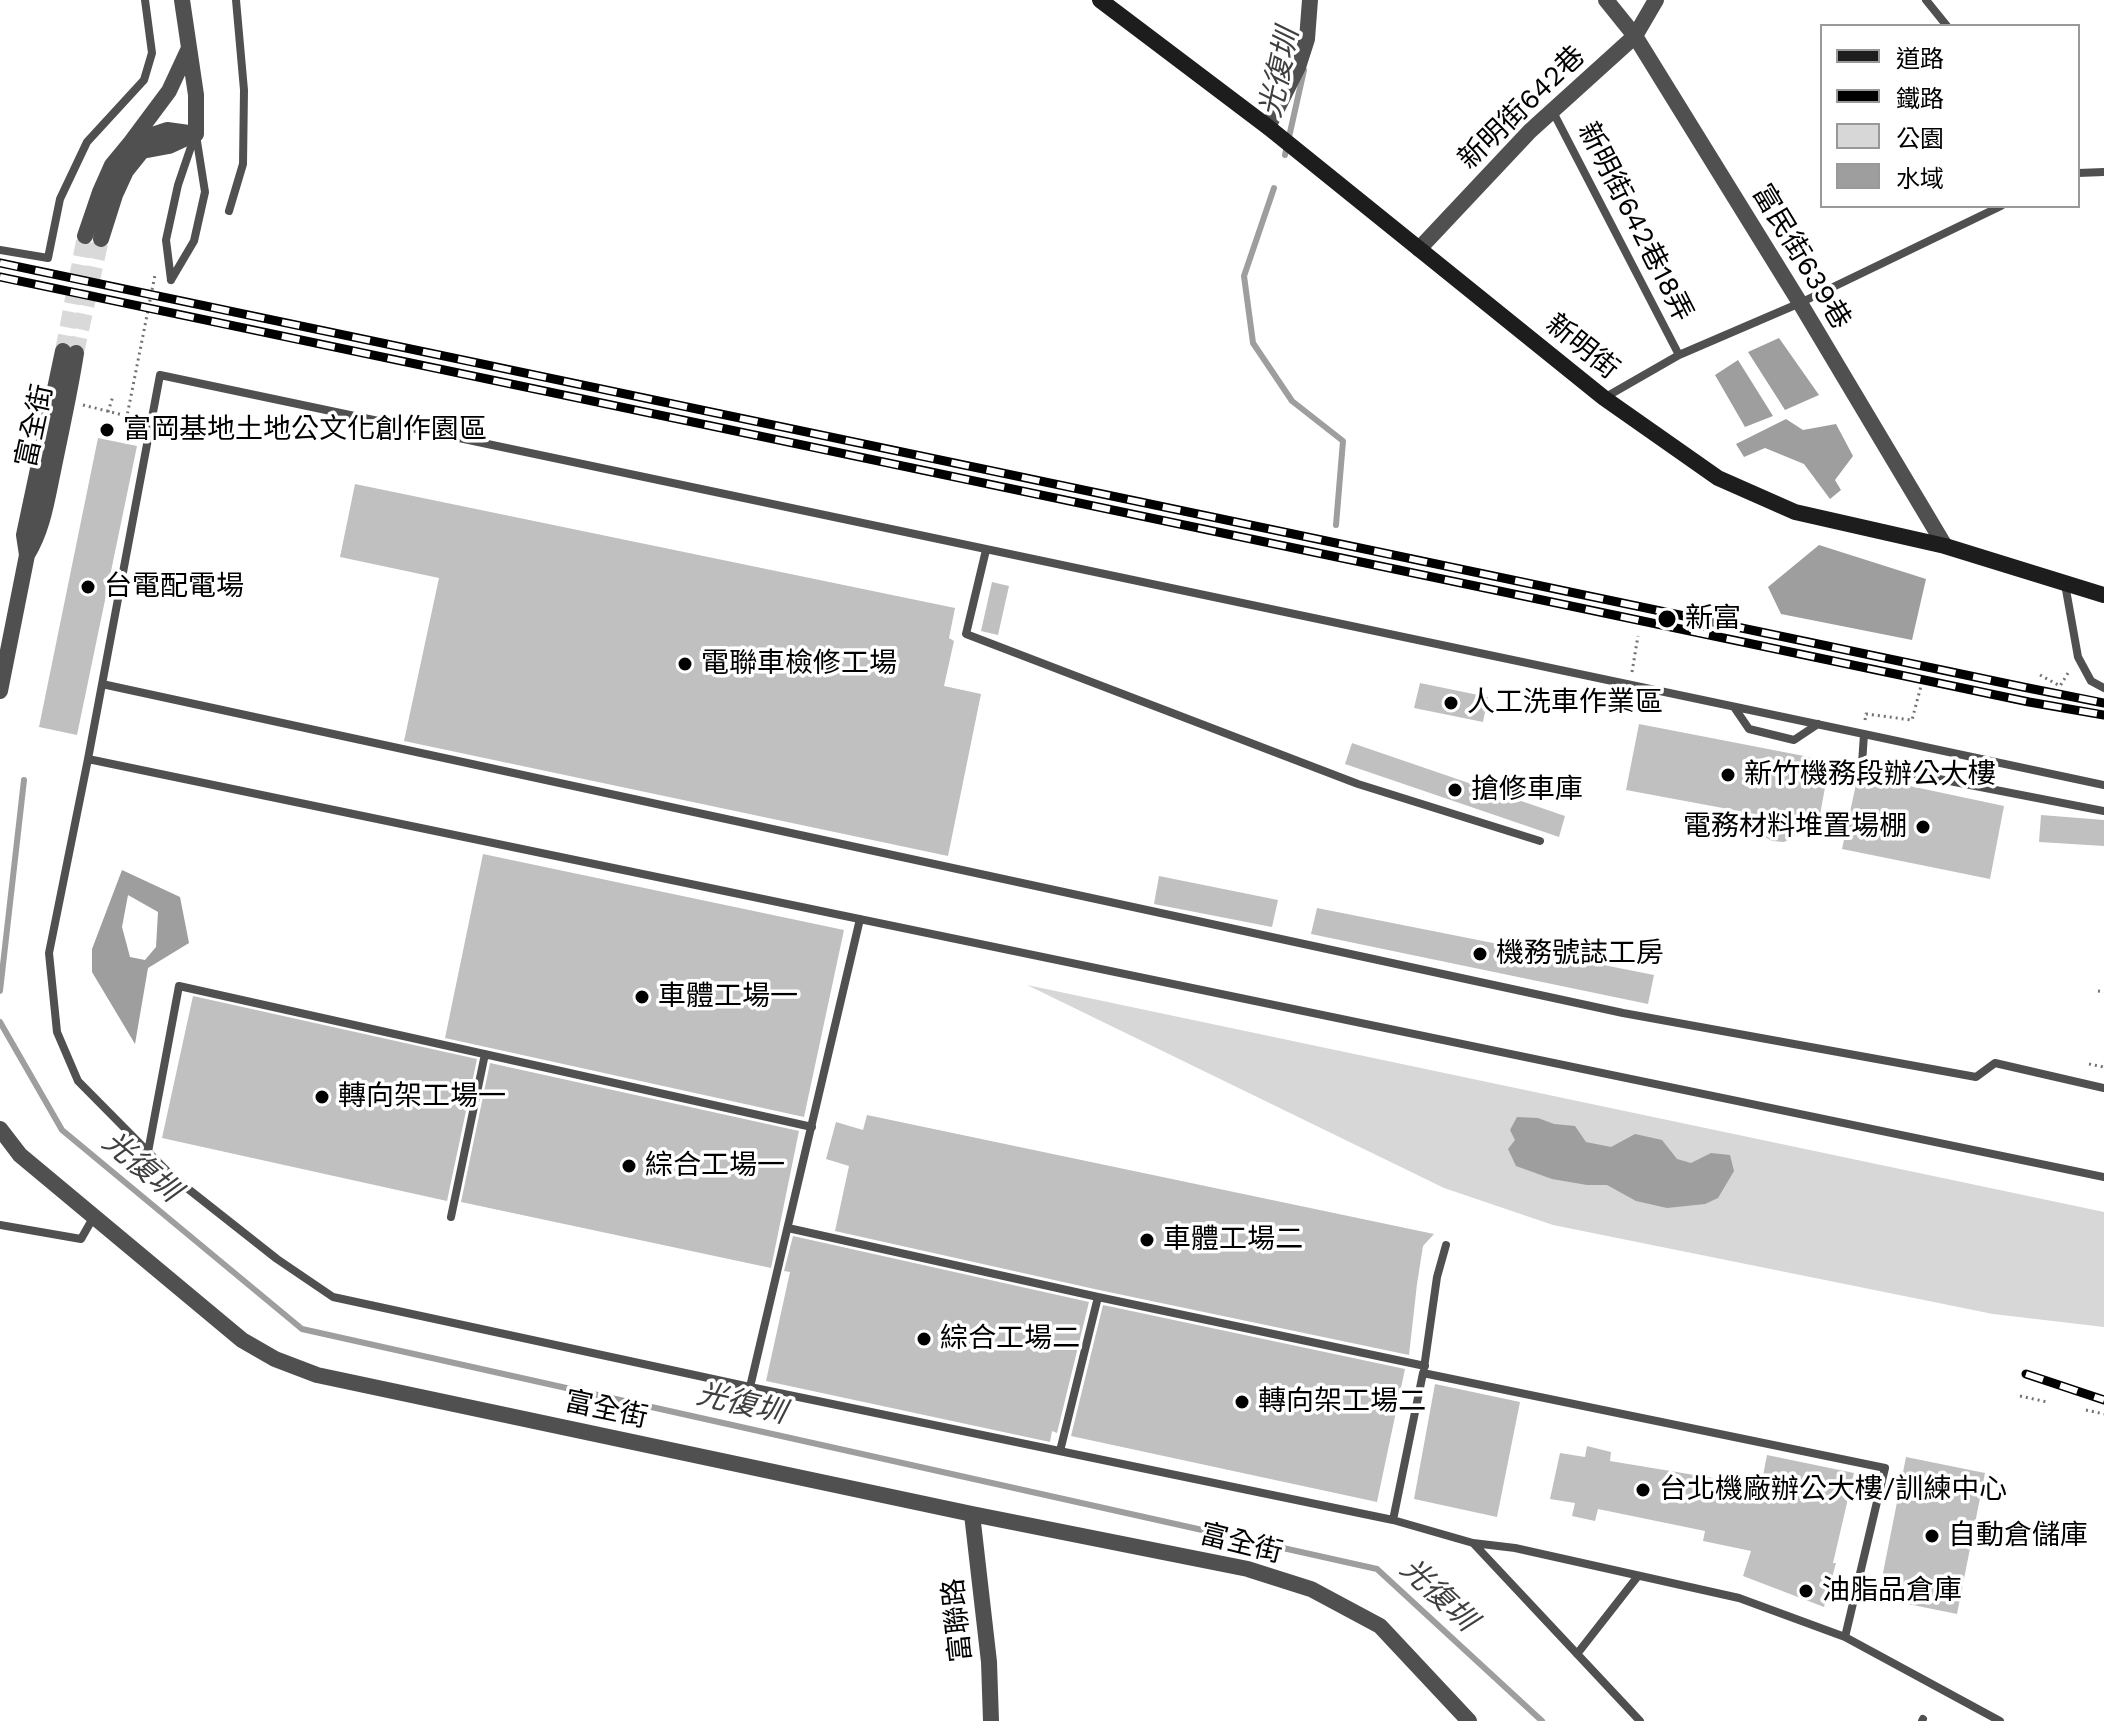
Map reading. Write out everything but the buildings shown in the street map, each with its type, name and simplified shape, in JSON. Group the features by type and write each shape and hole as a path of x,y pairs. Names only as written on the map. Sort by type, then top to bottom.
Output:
{"street":[{"path":"182,0 196,95 196,134"},
{"name":"新明街","path":"1100,0 1268,127 1604,398 1718,478 1795,512 1945,546 2104,595"},
{"path":"1268,127 1298,67 1307,39 1310,0"},
{"name":"富民街639巷","path":"1606,0 1635,36 1945,546"},
{"name":"新明街642巷","path":"1419,249 1530,131 1635,36 1656,0"},
{"path":"190,47 169,91 112,165 100,192 93,237 126,171 142,151 169,146 196,134"},
{"path":"131,142 167,130 196,134"},
{"name":"富全街","path":"0,691 27,555 36,540 44,513 68,401 70,352 24,535 27,555"},
{"name":"富全街","path":"0,1129 20,1155 93,1218 242,1340 275,1359 317,1375 972,1514 1248,1569 1311,1589 1380,1626 1469,1721"},
{"name":"富聯路","path":"972,1514 989,1662 991,1721"}],"lane":[{"path":"0,250 48,258 60,199 87,142 144,80 152,53 145,0"},
{"path":"229,211 243,164 244,90 236,0"},
{"path":"1926,0 1945,24"},
{"name":"新明街642巷18弄","path":"1552,110 1679,355"},
{"path":"196,134 205,192 194,241 171,280 166,240 178,185 196,134"},
{"path":"2080,173 2104,172"},
{"path":"1604,398 1679,355 1800,303 1997,208"},
{"path":"2000,1721 1845,1637 1739,1598 1515,1548 1473,1543 1393,1520 333,1297 277,1259 184,1186 78,1081 57,1032 49,953 160,375 2104,785"},
{"path":"986,550 966,634 1358,784 1540,841"},
{"path":"2065,584 2078,657 2091,681 2104,688"},
{"path":"102,684 1623,1013 1976,1077 1995,1063 2104,1088"},
{"path":"1733,706 1749,729 1794,740 1818,724"},
{"path":"1864,734 1862,764 2104,811"},
{"path":"88,759 2104,1177"},
{"path":"750,1387 860,919"},
{"path":"148,1152 179,986 812,1127"},
{"path":"451,1217 485,1054"},
{"path":"0,1225 81,1239 93,1218"},
{"path":"788,1228 1885,1468 1845,1637"},
{"path":"1393,1520 1424,1369 1437,1277 1446,1245"},
{"path":"1060,1451 1098,1297"},
{"path":"1473,1543 1640,1721"},
{"path":"1577,1654 1638,1576"}],"path":[{"path":"68,401 127,416 155,274"},
{"path":"108,412 113,396"},
{"path":"1630,685 1638,636"},
{"path":"2040,675 2060,686 2078,657"},
{"path":"1864,734 1866,714 1912,720 1921,686"},
{"path":"2098,991 2104,992"},
{"path":"2089,1064 2104,1067"},
{"path":"2020,1396 2047,1402"},
{"path":"2086,1410 2104,1414"}],"green space":[{"path":"1027,985 2104,1212 2104,1327 1993,1314 1553,1225 1444,1188"}],"water":[{"path":"1779,338 1819,395 1785,410 1748,352"},
{"path":"1738,360 1773,416 1745,427 1715,375"},
{"path":"1786,419 1803,430 1836,424 1853,456 1835,480 1841,490 1830,499 1804,464 1765,448 1744,457 1736,444"},
{"path":"1819,545 1926,579 1912,640 1781,614 1768,587"},
{"path":"122,870 180,897 189,943 148,968 135,1044 92,972 92,949","holes":["128,895 158,912 156,947 145,960 130,957 122,927"]},
{"path":"1517,1117 1575,1126 1586,1142 1611,1147 1635,1134 1662,1140 1677,1159 1691,1163 1711,1153 1730,1155 1734,1171 1718,1198 1705,1204 1667,1208 1636,1201 1607,1185 1552,1179 1516,1166 1508,1149 1515,1140 1510,1130"}],"waterway":[{"name":"光復圳","path":"1285,155 1304,70"},
{"name":"光復圳","path":"1274,188 1244,276 1253,343 1292,401 1343,441 1336,525"},
{"name":"光復圳","path":"0,991 24,780"},
{"name":"光復圳","path":"0,1022 62,1130 302,1329 1377,1569 1542,1721"}],"tunnel":[{"path":"63,351 85,236"},
{"path":"76,353 101,239"}],"railway":[{"path":"0,263 2104,703"},
{"path":"0,277 2029,702 2104,715"},
{"path":"2026,1374 2104,1400"}],"place":[{"name":"富岡基地土地公文化創作園區","path":"107,430"},
{"name":"台電配電場","path":"88,587"},
{"name":"新富","path":"1667,619"},
{"name":"電聯車檢修工場","path":"685,664"},
{"name":"人工洗車作業區","path":"1451,703"},
{"name":"新竹機務段辦公大樓","path":"1728,775"},
{"name":"搶修車庫","path":"1455,790"},
{"name":"電務材料堆置場棚","path":"1923,827"},
{"name":"機務號誌工房","path":"1480,954"},
{"name":"車體工場一","path":"642,997"},
{"name":"轉向架工場一","path":"322,1097"},
{"name":"綜合工場一","path":"629,1166"},
{"name":"車體工場二","path":"1147,1240"},
{"name":"綜合工場二","path":"924,1339"},
{"name":"轉向架工場二","path":"1242,1402"},
{"name":"台北機廠辦公大樓/訓練中心","path":"1643,1490"},
{"name":"自動倉儲庫","path":"1932,1536"},
{"name":"油脂品倉庫","path":"1806,1591"}]}
